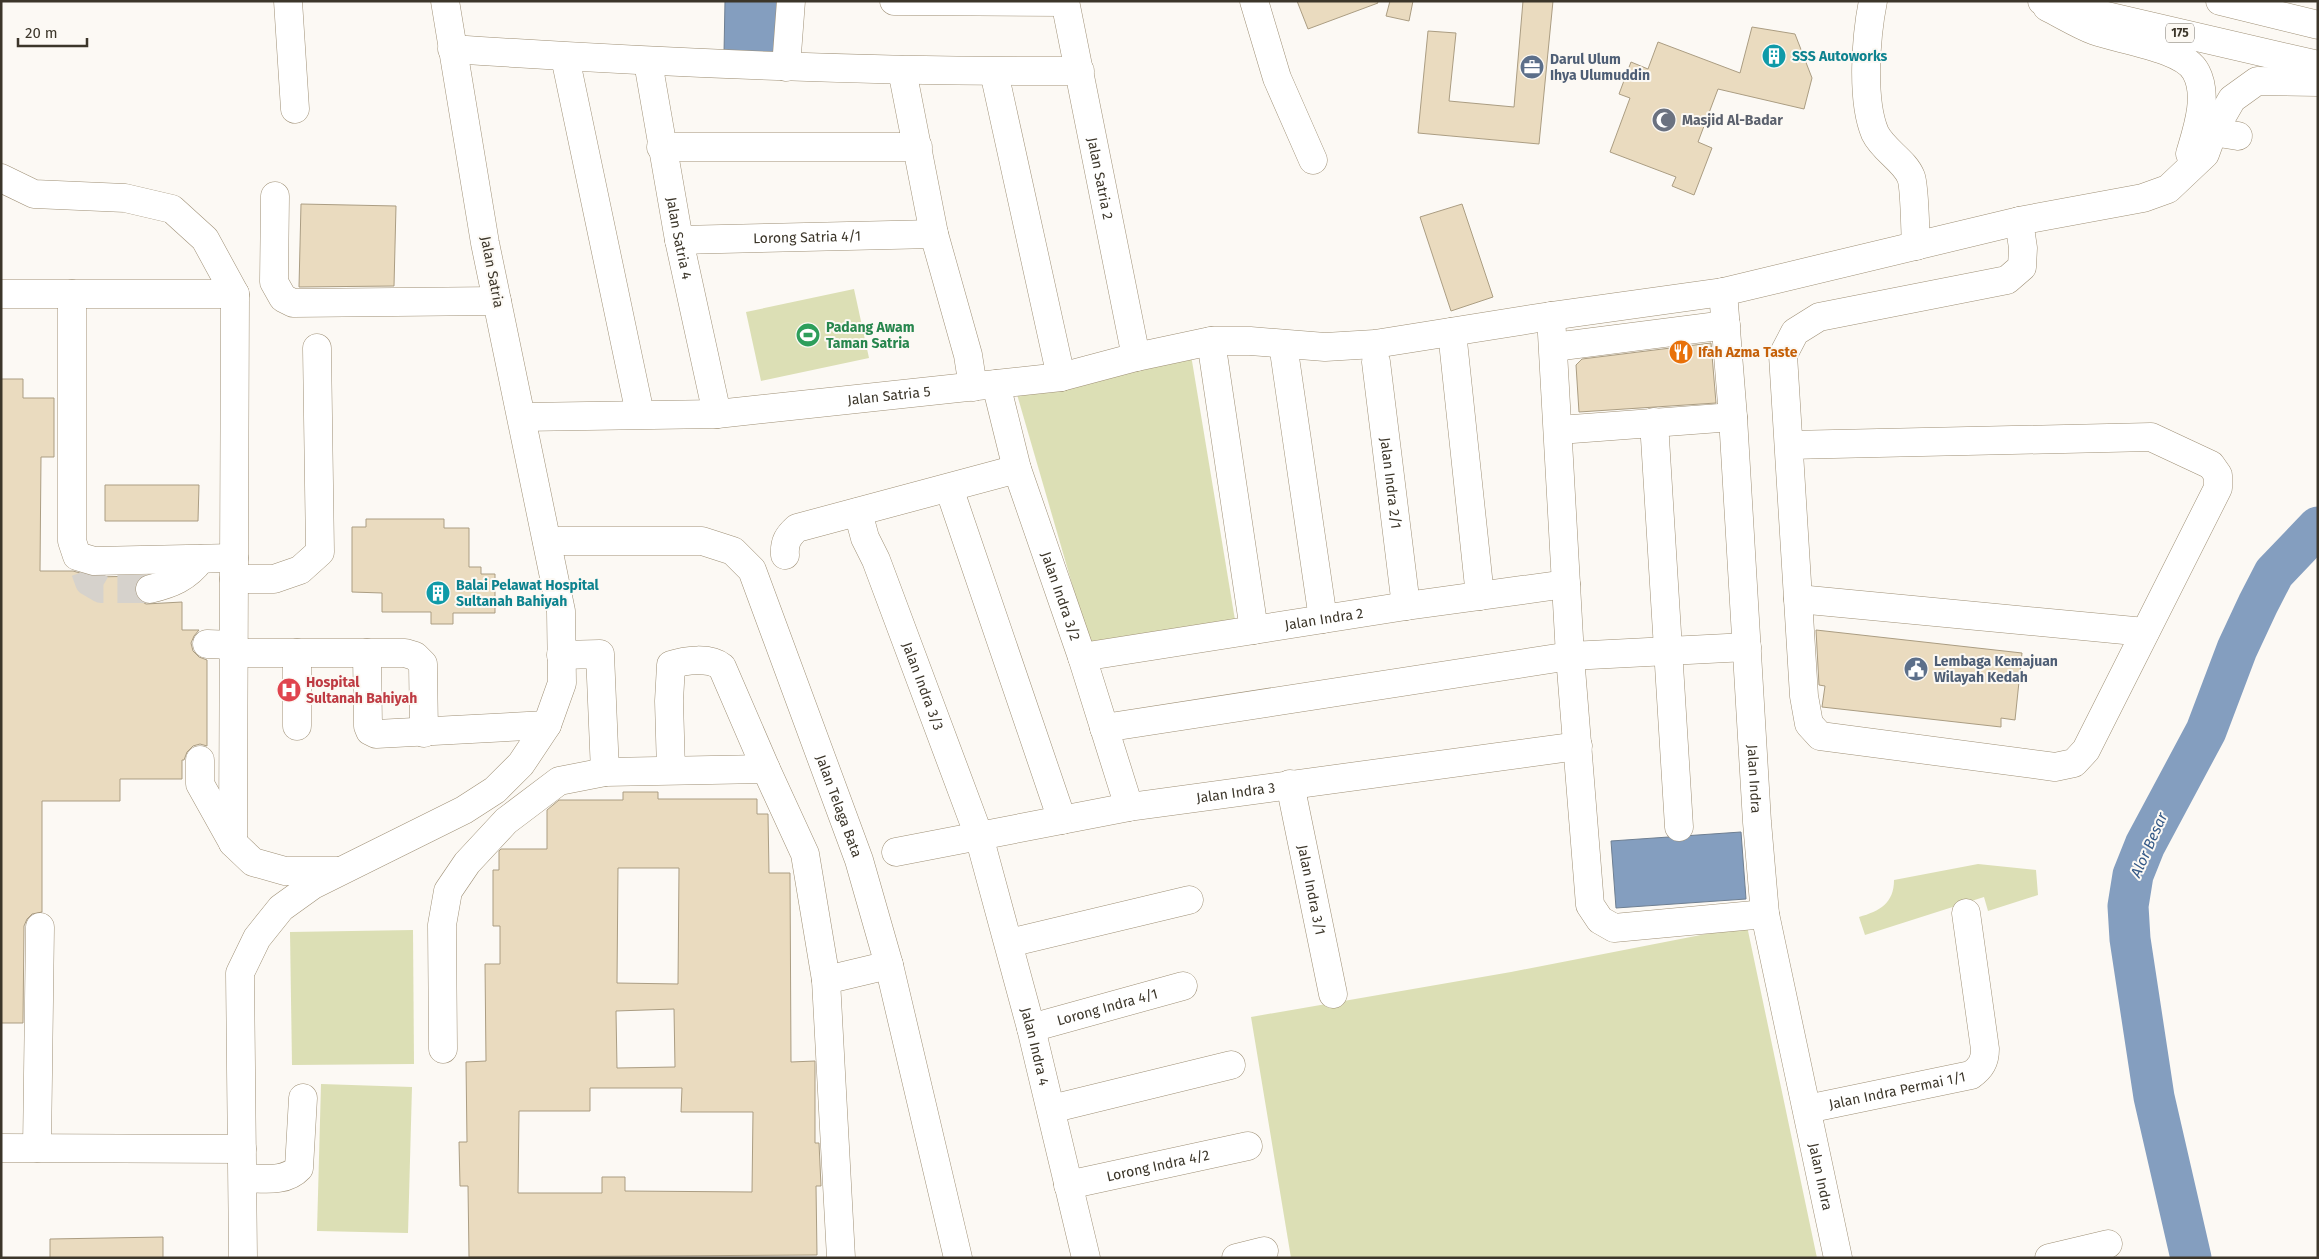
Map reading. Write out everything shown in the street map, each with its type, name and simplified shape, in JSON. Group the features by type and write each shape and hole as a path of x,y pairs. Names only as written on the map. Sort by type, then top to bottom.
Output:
{"main road":[{"path":"288,1 295,109"},
{"name":"Jalan Satria","path":"243,1258 240,973 257,938 281,908 313,885 464,810 494,790 521,764 547,725 562,683 561,611 497,301 445,1"},
{"path":"786,67 791,1"},
{"path":"894,1 1065,2"},
{"path":"1254,1 1277,78 1313,160"},
{"path":"1873,1 1868,25 1869,104 1876,134 1912,177 1916,246"},
{"path":"2036,1 2093,30 2179,55 2196,71 2202,95 2199,121 2185,175"},
{"name":"175","path":"2042,1 2318,64"},
{"path":"2220,1 2257,6 2318,25"},
{"name":"Jalan Satria 2","path":"1065,2 1136,357"},
{"path":"452,49 648,62 786,67 994,72 1080,71"},
{"path":"565,56 640,414"},
{"name":"Jalan Satria 4","path":"648,62 678,240 718,414"},
{"name":"Jalan Indra 3/2","path":"902,70 934,234 968,355 984,385 1018,469 1082,657 1129,808"},
{"path":"994,72 1061,377"},
{"name":"Jalan Satria 5","path":"522,418 640,414 718,414 1061,377 1136,357 1211,341 1250,341 1325,346 1374,344 1551,316 1722,292 2019,221 2143,198 2168,189 2185,175 2226,134 2232,99 2257,82 2318,82"},
{"path":"661,147 918,147"},
{"path":"1,178 34,194 125,198 172,209 205,239 235,294 234,568 225,647 233,843"},
{"path":"275,196 274,282 283,298 294,303 497,301"},
{"path":"1789,445 2151,438 2211,465 2218,475 2218,488 2086,750 2074,763 2055,767 1820,736 1810,724 1804,696 1783,355 1795,332 1818,317 2008,280 2022,267 2023,248 2019,221"},
{"name":"Lorong Satria 4/1","path":"678,240 934,234"},
{"name":"Jalan Indra","path":"1722,292 1733,417 1757,822 1765,914 1838,1258"},
{"path":"1,294 235,294"},
{"path":"72,294 72,541 77,556 85,565 94,561 200,559 274,579 300,570 320,552 316,348"},
{"path":"1551,316 1570,656 1590,905 1600,920 1614,928 1765,914"},
{"path":"1554,346 1726,325"},
{"path":"1452,332 1480,596"},
{"path":"1211,341 1254,630"},
{"path":"1284,344 1323,620"},
{"name":"Jalan Indra 2/1","path":"1376,362 1406,606"},
{"path":"1558,430 1733,417"},
{"path":"1654,422 1670,652 1679,828"},
{"path":"785,555 784,544 788,536 797,528 1018,469"},
{"path":"950,488 1062,820"},
{"name":"Jalan Indra 3/3","path":"858,512 865,538 876,560 979,836"},
{"name":"Jalan Telaga Bata","path":"547,540 702,541 733,551 752,570 859,860 889,965 958,1258"},
{"path":"150,589 170,584 182,578 200,559"},
{"name":"Jalan Indra 2","path":"1082,657 1406,606 1566,584"},
{"path":"1798,599 2145,632"},
{"path":"225,647 297,653 405,653 415,656 423,664 424,733"},
{"path":"1104,728 1570,656 1747,647"},
{"path":"297,653 297,726"},
{"path":"367,653 368,726 370,731 376,734 424,733 547,725"},
{"path":"561,655 600,654 605,772"},
{"path":"671,770 669,671 671,665 679,662 711,661 722,667 805,854 826,980 841,1258"},
{"name":"Jalan Indra 3","path":"896,852 1129,808 1290,784 1578,746"},
{"path":"200,760 200,784 233,843 253,862 285,870 343,871"},
{"path":"443,1049 442,925 448,891 466,863 506,821 560,781 605,772 766,769"},
{"name":"Jalan Indra 3/1","path":"1290,784 1333,994"},
{"name":"Jalan Indra 4","path":"979,836 1032,1028 1086,1258"},
{"path":"1009,943 1189,900"},
{"name":"Jalan Indra Permai 1/1","path":"1807,1109 1971,1075 1978,1071 1985,1057 1985,1050 1966,913"},
{"path":"37,1148 40,927"},
{"path":"826,980 889,965"},
{"name":"Lorong Indra 4/1","path":"1032,1028 1183,986"},
{"path":"1052,1109 1231,1065"},
{"path":"243,1178 277,1179 292,1175 299,1168 303,1098"},
{"name":"Lorong Indra 4/2","path":"1068,1185 1248,1146"},
{"path":"1,1148 242,1149"},
{"path":"2049,1258 2108,1244"},
{"path":"1236,1258 1264,1251"}],"green space":[{"name":"Padang Awam Taman Satria","path":"854,289 869,358 761,381 746,312"},
{"path":"1191,355 1235,620 1090,646 1014,384"},
{"path":"1978,864 2036,870 2038,895 1988,911 1984,897 1865,935 1859,917 1873,912 1884,905 1891,895 1894,880"},
{"path":"1747,926 1817,1258 1291,1258 1251,1017 1511,972"},
{"path":"413,930 414,1064 292,1065 290,932"},
{"path":"321,1084 412,1087 408,1233 317,1231"}],"water":[{"path":"725,1 781,1 780,54 724,53"},
{"path":"1741,832 1746,899 1616,908 1611,841"}],"building":[{"path":"1297,1 1377,1 1378,3 1308,29"},
{"path":"1390,1 1413,1 1409,21 1386,16"},
{"name":"Darul Ulum Ihya Ulumuddin","path":"1523,1 1553,1 1539,144 1418,133 1428,31 1456,33 1449,101 1514,107"},
{"name":"Masjid Al-Badar","path":"1752,27 1795,34 1812,78 1804,109 1718,89 1698,142 1712,148 1694,195 1672,186 1676,177 1610,152 1630,98 1619,94 1631,62 1648,69 1658,42 1740,73"},
{"path":"301,204 396,206 394,286 299,287"},
{"path":"1462,204 1493,297 1451,311 1420,217"},
{"path":"1711,343 1716,403 1579,412 1576,365 1582,359"},
{"path":"1,379 23,379 23,398 54,398 54,457 41,457 40,571 73,571 94,577 143,576 135,585 135,593 139,600 146,604 182,602 182,630 199,630 191,643 193,651 199,657 207,660 207,746 200,744 193,746 187,752 184,760 182,760 182,779 120,779 120,801 42,801 42,912 32,914 24,926 23,1023 1,1023"},
{"path":"105,485 199,485 198,521 105,521"},
{"path":"366,519 444,519 444,528 469,528 469,567 481,567 481,574 495,574 495,613 453,613 453,624 431,624 431,612 382,612 382,593 352,592 352,527 366,527"},
{"name":"Lembaga Kemajuan Wilayah Kedah","path":"1816,630 2022,653 2015,720 2001,718 2001,727 1822,707 1825,686 1819,685"},
{"path":"623,792 658,792 658,799 757,799 757,814 768,814 769,873 790,873 791,1062 815,1061 815,1143 819,1143 821,1186 816,1186 817,1255 469,1257 468,1186 460,1186 459,1142 467,1142 466,1062 486,1061 485,964 500,964 500,926 493,926 493,870 499,870 499,851 501,849 547,849 547,810 559,800 623,800","holes":["618,868 679,868 678,984 617,983","674,1009 675,1067 617,1068 616,1011","590,1088 682,1088 681,1112 753,1112 752,1192 625,1191 625,1177 602,1177 602,1193 518,1193 519,1111 590,1111"]},
{"path":"163,1237 163,1258 50,1258 50,1239"}],"waterway":[{"name":"Alor Besar","path":"2191,1258 2154,1097 2130,939 2128,906 2133,875 2145,845 2206,731 2237,649 2274,573 2318,527"}],"tunnel":[{"path":"85,571 89,582 101,589 150,589"}],"place":[{"name":"SSS Autoworks","path":"1774,56"},
{"name":"Darul Ulum Ihya Ulumuddin","path":"1532,67"},
{"name":"Masjid Al-Badar","path":"1664,120"},
{"name":"Padang Awam Taman Satria","path":"808,335"},
{"name":"Ifah Azma Taste","path":"1681,352"},
{"name":"Balai Pelawat Hospital Sultanah Bahiyah","path":"438,593"},
{"name":"Lembaga Kemajuan Wilayah Kedah","path":"1916,669"},
{"name":"Hospital Sultanah Bahiyah","path":"289,690"}]}
